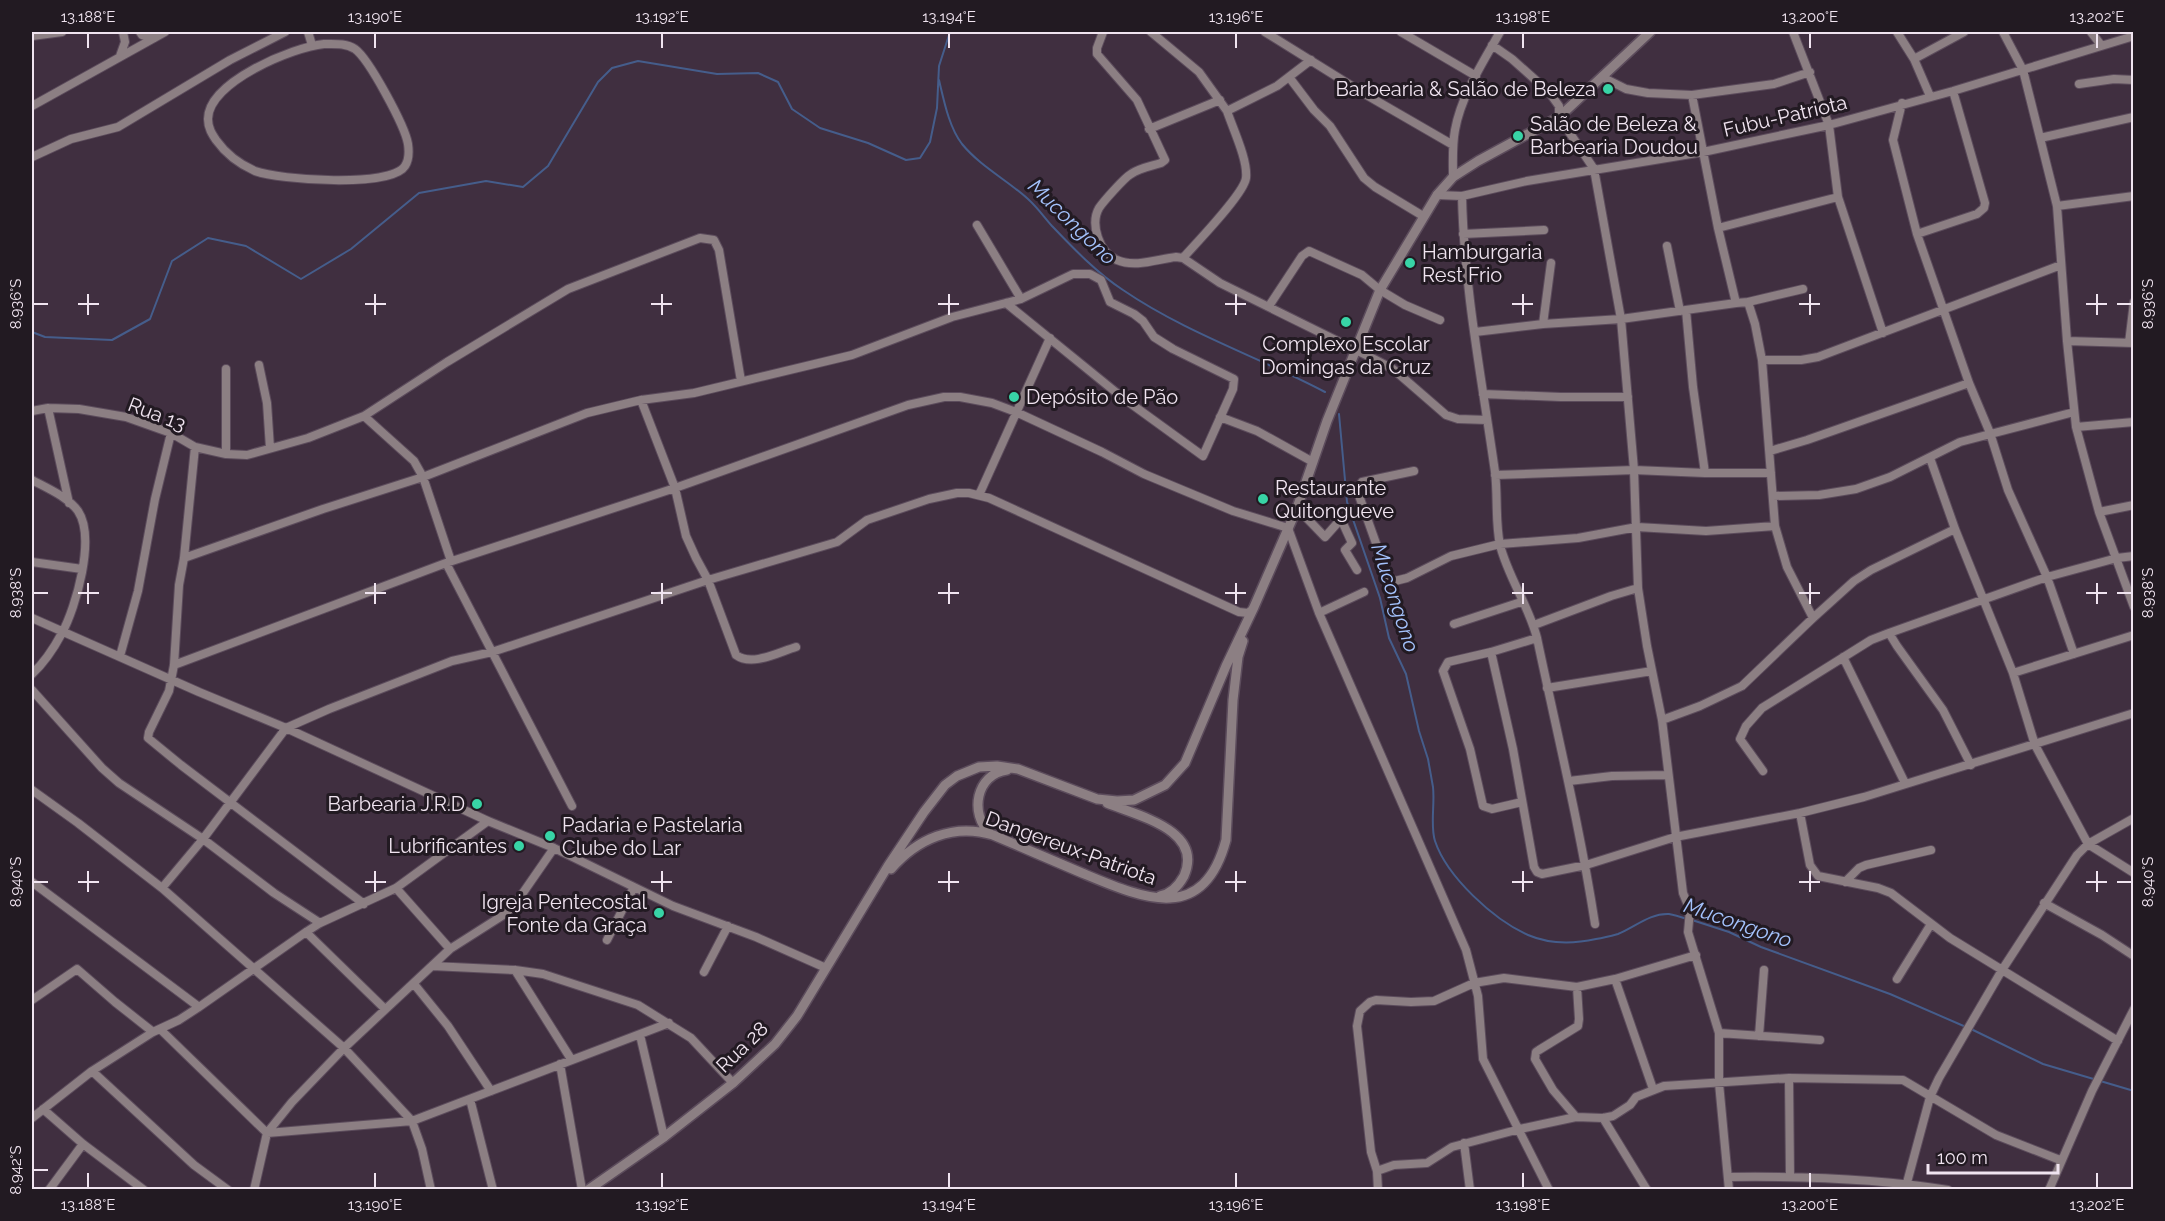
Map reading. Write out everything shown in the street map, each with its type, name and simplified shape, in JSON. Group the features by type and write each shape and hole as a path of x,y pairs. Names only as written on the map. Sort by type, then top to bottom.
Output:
{"street":[{"path":"32,36 62,32"},
{"path":"120,56 125,42 123,32"},
{"path":"140,32 142,35 154,38"},
{"path":"32,106 165,32"},
{"path":"32,157 71,139 118,127 230,60 285,32"},
{"path":"308,32 312,45"},
{"path":"1103,32 1096,48 1097,54 1132,92 1165,160 1129,175 1098,209 1096,224 1099,242 1110,257 1118,261 1136,263 1183,258 1220,283 1392,369 1446,415 1487,420"},
{"path":"1151,32 1199,72 1220,100 1227,111 1245,167 1246,179 1235,198 1183,258"},
{"path":"1266,32 1453,145"},
{"path":"1401,32 1476,76"},
{"path":"1453,177 1453,145 1460,110 1500,32"},
{"path":"1096,799 1134,800 1165,785 1185,763 1297,508 1327,421 1380,290 1437,195 1453,177 1558,117 1649,32"},
{"path":"1793,32 1829,124 1838,197 1883,333"},
{"path":"1898,32 1914,59 1930,96"},
{"path":"1914,59 1964,32"},
{"path":"2003,32 2023,70 2057,206 2076,427 2099,512 2133,607"},
{"path":"2091,32 2101,45"},
{"name":"Fubu-Patriota","path":"1437,195 1462,196 1527,181 1702,152 1829,124 1953,91 2133,36"},
{"path":"345,44 362,56 403,129 408,154 406,165 399,172 389,176 358,180 304,180 278,177 256,171 236,161 222,149 210,130 208,118 213,103 241,77 281,56 312,45 345,44"},
{"path":"1492,45 1512,59 1549,92 1559,106 1558,117 1594,169 1621,319 1634,470 1638,588 1662,720 1683,893 1690,910 1688,932 1719,1033 1719,1083 1730,1190"},
{"path":"1227,111 1277,86 1311,60"},
{"path":"1602,77 1626,89 1648,93 1692,95 1774,84 1810,72"},
{"path":"1289,77 1314,110 1330,126 1364,178 1423,216"},
{"path":"2079,84 2114,79 2133,80"},
{"path":"1917,234 1977,214 1984,208 1985,203 1953,91"},
{"path":"1692,95 1718,228 1736,303"},
{"path":"1149,129 1220,100"},
{"path":"1902,104 1893,140 1917,234 1969,383 2018,513 2047,577 2074,654"},
{"path":"2040,138 2133,117"},
{"path":"1462,196 1469,300 1495,475 1500,544 1521,602 1534,626 1569,781 1595,924"},
{"path":"2057,206 2133,196"},
{"path":"1718,228 1838,197"},
{"path":"977,225 1020,299"},
{"path":"1463,234 1544,230"},
{"name":"Rua 13","path":"32,411 48,408 79,409 126,417 171,433 195,447 226,454 247,455 308,438 364,416 447,362 568,290 700,238 714,240 718,250 741,381"},
{"path":"1666,246 1683,310 1705,473"},
{"path":"1269,306 1302,256 1309,251 1362,275 1380,290 1405,305 1440,320"},
{"path":"1544,324 1551,263"},
{"path":"1762,360 1810,359 2061,265"},
{"path":"184,558 423,477 587,412 641,400 694,393 852,355 952,317 1020,299 1067,276 1084,273 1096,276 1104,285 1110,302 1143,321 1154,337 1234,379 1233,389 1203,456 1122,398 1006,303"},
{"path":"1475,332 1544,324 1621,319 1748,302 1803,289"},
{"path":"1748,302 1762,360 1775,526 1787,567 1813,618"},
{"path":"2067,341 2131,343 2133,302"},
{"path":"979,495 1050,338"},
{"path":"259,365 267,403 270,448"},
{"path":"226,369 226,454"},
{"path":"1770,451 1969,383"},
{"path":"1483,394 1628,397"},
{"path":"174,665 449,562 675,488 908,405 931,399 960,397 992,403 1102,452 1144,474 1233,511 1288,528"},
{"path":"641,400 675,488 686,536 708,580 736,655 750,661 796,647"},
{"path":"48,408 69,502"},
{"path":"1773,496 1819,495 1856,489 1890,477 1960,442 2074,411"},
{"path":"364,416 414,461 423,477 449,562 492,652 572,806"},
{"path":"1220,417 1257,431 1313,462"},
{"path":"2076,427 2133,422"},
{"path":"120,656 138,591 155,499 171,433"},
{"path":"195,447 184,558 179,585 174,665 169,691 148,738 180,765 364,904"},
{"path":"1930,458 1955,529 2013,673 2035,745 2088,844 2133,873"},
{"path":"1495,475 1634,470 1771,473"},
{"path":"1414,471 1362,483 1357,490 1388,577 1395,581 1407,578 1451,556 1500,544 1578,538 1636,527 1706,531 1775,526"},
{"path":"32,480 55,492 77,510 86,535 76,594 63,632 32,674"},
{"path":"162,888 203,839 286,728 452,661 492,652 708,580 837,542 867,520 944,494 979,495 1239,612 1248,613 1252,610"},
{"path":"2099,512 2133,506"},
{"path":"1297,508 1325,537 1341,519 1352,543 1345,550 1357,570"},
{"path":"1288,528 1319,613 1466,950 1478,996 1483,1059 1549,1190"},
{"path":"1662,720 1700,706 1742,686 1854,581 1871,570 1955,529"},
{"path":"1762,771 1740,739 1746,726 1762,708 1871,640 2047,577 2117,558 2133,556"},
{"path":"32,562 81,569"},
{"path":"1534,626 1638,588"},
{"path":"1319,613 1364,592"},
{"path":"1454,624 1521,602"},
{"name":"Dangereux-Patriota","path":"875,887 897,862 925,840 945,832 977,831 993,835 1124,890 1152,898 1178,897 1197,889 1211,877 1221,861 1226,840 1233,700 1238,657 1252,610"},
{"path":"32,618 286,728 488,821 554,848 673,906 728,926 826,968"},
{"path":"1889,633 1943,710 1971,765"},
{"path":"2013,673 2133,635"},
{"path":"1522,802 1492,809 1484,806 1470,748 1443,671 1448,662 1537,638"},
{"path":"1491,652 1513,749 1534,867 1542,874 1586,865 1675,837 1800,813 1864,797 2133,713"},
{"path":"1843,657 1905,783"},
{"path":"1547,688 1653,671"},
{"path":"32,690 102,768 141,799 203,839 274,893 320,923"},
{"path":"875,887 924,812 945,785 957,776 979,767 997,766 1018,769 1162,826 1178,835 1185,845 1188,858 1182,880 1165,895 1152,898"},
{"path":"993,835 981,821 977,808 978,795 990,777 1000,771 1018,769"},
{"path":"1569,781 1612,776 1668,775"},
{"path":"32,790 162,888 344,1048 412,1121 422,1149 431,1190"},
{"path":"1800,813 1810,865 1814,872 1823,878 1885,890 1931,924 2118,1041"},
{"path":"1906,1186 1930,1097 2002,970 2077,855 2088,844 2133,818"},
{"path":"32,1118 92,1071 199,1007 320,923 396,888 488,821"},
{"path":"254,1190 267,1133 292,1102 344,1048 450,949 505,914 518,900 554,848"},
{"path":"1845,882 1859,868 1866,865 1930,850"},
{"path":"34,887 199,1007"},
{"path":"608,940 634,887"},
{"name":"Rua 28","path":"588,1190 664,1137 733,1083 775,1044 796,1016 875,887"},
{"path":"396,888 450,949"},
{"path":"2044,903 2102,935 2133,956"},
{"path":"1897,979 1931,924"},
{"path":"704,972 728,926"},
{"path":"306,932 385,1009"},
{"path":"1378,1190 1377,1171 1371,1152 1356,1026 1360,1011 1370,1002 1376,1000 1434,1001 1474,983 1504,978 1577,987 1615,979 1696,955"},
{"path":"432,966 516,970 543,974 638,1005 691,1038 733,1083"},
{"path":"32,1000 78,969 114,1002 156,1031 267,1133 412,1121 669,1023"},
{"path":"516,970 571,1059"},
{"path":"1759,1036 1764,970"},
{"path":"1615,979 1653,1089"},
{"path":"414,984 455,1036 491,1091"},
{"path":"1576,1117 1553,1090 1535,1059 1536,1052 1578,1026 1577,987"},
{"path":"2049,1190 2092,1091 2133,1009"},
{"path":"1719,1033 1820,1040"},
{"path":"640,1035 664,1137"},
{"path":"560,1064 582,1190"},
{"path":"92,1071 194,1165 228,1190"},
{"path":"1377,1171 1394,1165 1427,1163 1445,1150 1464,1143 1520,1129 1576,1117 1613,1116 1636,1097 1653,1089 1675,1084 1789,1077 1897,1079 1913,1085 1996,1135 2061,1160"},
{"path":"1789,1077 1790,1177"},
{"path":"470,1099 493,1190"},
{"path":"43,1108 83,1144 144,1190"},
{"path":"1603,1118 1647,1190"},
{"path":"1464,1143 1470,1190"},
{"path":"49,1190 83,1144"},
{"path":"1728,1177 1790,1177 1948,1190"}],"waterway":[{"path":"32,332 45,337 112,340 150,319 172,261 208,238 246,246 301,279 351,249 419,193 486,181 523,187 548,166 598,82 612,68 638,61 717,74 758,73 778,82 792,109 820,128 868,143 906,160 920,158 930,142 937,108 939,66 950,32"},
{"name":"Mucongono","path":"939,80 950,122 962,144 977,159 1028,199 1052,226 1104,276 1172,319 1325,392"},
{"name":"Mucongono","path":"1339,414 1347,502 1380,598 1389,638 1406,674 1433,787 1435,841 1450,869 1473,896 1501,919 1528,935 1553,942 1604,938 1662,914 1687,919"},
{"name":"Mucongono","path":"1692,920 1890,994 1966,1027"},
{"name":"Mucongono","path":"1971,1029 2043,1064 2134,1091"}],"place":[{"name":"Barbearia & Salão de Beleza","path":"1608,89"},
{"name":"Salão de Beleza & Barbearia Doudou","path":"1518,136"},
{"name":"Hamburgaria Rest Frio","path":"1410,263"},
{"name":"Complexo Escolar Domingas da Cruz","path":"1346,322"},
{"name":"Depósito de Pão","path":"1014,397"},
{"name":"Restaurante Quitongueve","path":"1263,499"},
{"name":"Barbearia J.R.D","path":"477,804"},
{"name":"Padaria e Pastelaria Clube do Lar","path":"550,836"},
{"name":"Lubrificantes","path":"519,846"},
{"name":"Igreja Pentecostal Fonte da Graça","path":"659,913"}]}
